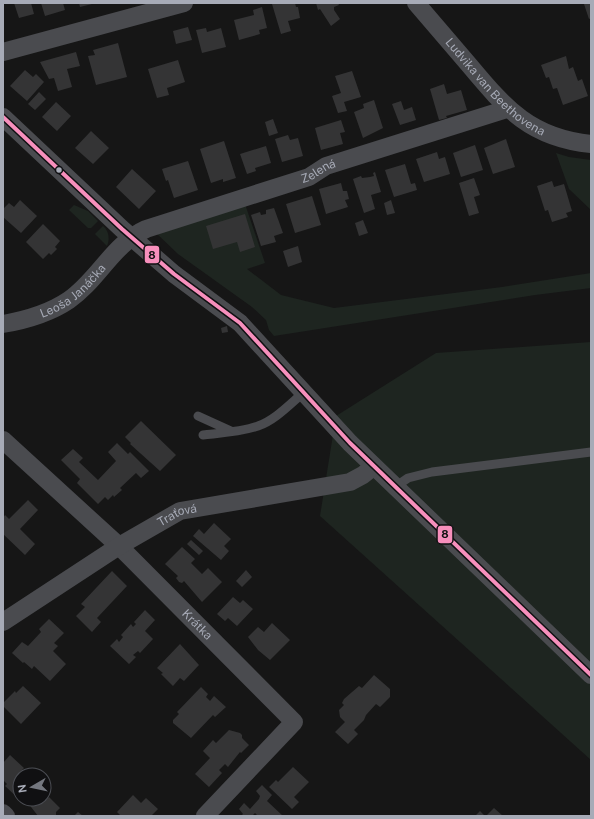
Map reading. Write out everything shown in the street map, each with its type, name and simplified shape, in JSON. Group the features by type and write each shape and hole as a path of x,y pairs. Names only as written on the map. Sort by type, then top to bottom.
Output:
{"street":[{"path":"3,52 184,3"},
{"name":"Ludvika van Beethovena","path":"416,3 507,109 529,124 546,133 564,140 591,144"},
{"name":"Zelená","path":"131,237 146,229 309,177 326,166 507,109"},
{"path":"3,117 131,237 174,274 240,323 303,393 374,467 591,675"},
{"name":"Leoša Janáčka","path":"3,324 24,321 58,307 70,299 131,237"},
{"name":"Krátka","path":"4,440 119,546 294,722 205,816"},
{"name":"Traťová","path":"3,622 119,546 180,511 350,482 374,467"},
{"path":"3,813 6,816"}],"lane":[{"path":"203,435 259,426 273,418 303,393"},
{"path":"198,416 232,431"},
{"path":"395,487 408,478 432,472 591,452"}],"shaded area":[{"path":"556,153 569,157 591,160 591,210 569,189"},
{"path":"245,204 265,263 247,269 281,295 334,308 502,287 591,273 591,288 535,295 274,336 269,330 266,320 252,307 178,254 154,231"},
{"path":"74,205 88,211 98,221 91,228 88,228 69,210"},
{"path":"103,226 107,230 108,235 107,246 95,234"},
{"path":"591,342 591,760 320,516 336,416 436,353"}],"building":[{"path":"14,3 31,3 34,14 19,18"},
{"path":"41,3 63,3 65,10 45,16"},
{"path":"79,3 92,3 92,4 80,7"},
{"path":"295,3 296,7 298,7 300,18 288,21 291,31 281,34 272,4"},
{"path":"316,3 338,3 339,5 334,7 334,10 340,19 331,26 320,9 318,10"},
{"path":"591,3 591,18 589,19 584,4"},
{"path":"262,7 267,28 259,30 260,34 239,40 234,20 254,15 253,10"},
{"path":"188,27 192,40 176,44 173,31"},
{"path":"206,28 207,32 221,28 226,47 202,53 196,30"},
{"path":"118,43 127,77 96,85 88,56 95,55 93,50"},
{"path":"76,52 80,66 67,69 72,87 58,91 54,78 49,79 40,62"},
{"path":"566,56 569,69 573,67 578,81 582,79 588,96 563,105 557,88 553,89 549,77 546,78 541,65"},
{"path":"178,60 185,82 167,88 169,95 157,98 148,69"},
{"path":"25,70 33,77 36,74 44,82 27,101 10,86"},
{"path":"352,71 361,97 344,102 347,111 338,113 332,96 341,93 335,76"},
{"path":"444,84 447,94 461,90 467,110 446,116 447,118 439,120 430,89"},
{"path":"39,92 46,99 35,110 28,104"},
{"path":"374,100 383,128 363,138 354,112 364,108 363,104"},
{"path":"401,101 404,110 412,107 416,120 400,125 392,104"},
{"path":"56,102 71,116 57,131 42,117"},
{"path":"273,119 278,133 269,136 265,122"},
{"path":"341,120 345,132 340,133 343,144 321,150 315,128"},
{"path":"91,131 109,148 93,164 75,148"},
{"path":"288,135 290,140 298,138 303,156 282,162 275,139"},
{"path":"506,139 515,167 493,174 484,148"},
{"path":"224,141 236,178 223,182 223,179 211,183 200,149"},
{"path":"475,145 483,170 461,177 453,153"},
{"path":"266,146 271,163 255,168 256,171 247,174 240,154"},
{"path":"437,152 439,159 445,157 450,174 424,182 416,159"},
{"path":"188,161 198,190 174,198 168,180 166,181 162,169"},
{"path":"405,164 411,184 415,183 417,190 394,197 385,170"},
{"path":"132,169 156,191 139,209 116,187"},
{"path":"375,172 381,192 371,195 375,209 364,213 353,179 361,176 362,178 374,176 373,173"},
{"path":"474,178 480,195 474,197 479,213 469,216 459,183"},
{"path":"552,181 554,187 564,184 572,211 566,213 568,217 552,222 548,210 545,211 537,186"},
{"path":"341,183 343,191 347,191 349,199 345,200 348,207 326,214 319,189"},
{"path":"312,196 321,225 295,233 286,204"},
{"path":"20,200 37,216 21,233 3,217 3,209 9,203 14,207"},
{"path":"391,200 395,213 387,215 384,203"},
{"path":"274,208 283,233 274,236 276,242 261,246 251,215 260,212 261,215 266,214 266,210"},
{"path":"245,214 255,247 240,252 237,242 213,249 206,226"},
{"path":"363,220 368,233 359,236 355,223"},
{"path":"43,224 60,241 55,247 57,249 51,255 49,253 43,259 26,242"},
{"path":"298,246 302,262 288,267 283,251"},
{"path":"227,326 228,332 222,333 221,328"},
{"path":"141,421 176,455 160,471 130,444 131,443 125,437"},
{"path":"117,443 128,454 130,452 149,471 141,478 136,473 120,488 122,490 114,497 113,495 108,500 105,497 98,504 77,483 80,479 61,460 73,449 83,458 79,462 98,480 116,461 108,452"},
{"path":"28,500 38,510 20,529 35,544 25,555 3,534 3,518 5,515 9,519"},
{"path":"214,523 231,539 224,546 229,551 221,560 193,536 199,529 204,534"},
{"path":"191,540 203,551 199,555 187,544"},
{"path":"182,547 195,559 191,563 202,574 208,568 222,582 202,602 184,581 182,583 179,582 176,578 178,576 165,564"},
{"path":"246,570 252,577 242,587 236,581"},
{"path":"112,571 127,586 97,618 101,622 92,632 76,616 85,607 81,604"},
{"path":"233,597 240,603 243,600 253,609 237,626 228,618 225,621 217,614"},
{"path":"145,610 155,620 145,631 153,639 140,653 138,651 133,655 136,657 129,664 110,646 117,639 119,642 123,637 121,635 131,624 133,627 136,624 134,622"},
{"path":"49,619 64,633 54,643 58,646 53,651 66,664 50,681 34,666 32,669 12,653 22,642 28,646 41,632 39,629"},
{"path":"272,623 290,640 270,660 258,650 248,637 258,627 264,632"},
{"path":"180,644 199,665 184,681 180,678 173,686 157,668"},
{"path":"374,675 390,689 390,697 380,707 376,704 366,715 364,720 354,730 358,734 348,744 335,732 345,722 340,717 339,710 344,705 342,703 344,699 359,686 362,688"},
{"path":"23,686 41,703 21,724 3,706 3,703 15,691 16,693"},
{"path":"201,687 208,694 206,697 210,701 214,696 226,707 215,717 213,715 191,738 173,723 173,720 179,714 177,712"},
{"path":"229,730 240,733 242,738 249,745 241,753 240,752 228,767 225,764 219,770 222,773 209,787 195,774 210,758 203,751 213,740 216,743"},
{"path":"10,755 23,767 12,767 12,792 5,786 7,784 3,780 3,763"},
{"path":"293,767 309,782 294,797 299,802 292,809 269,787 276,780 278,782"},
{"path":"262,785 272,795 267,801 283,816 258,816 255,813 252,816 241,816 243,814 239,809 244,803 250,809 259,799 260,796 256,791"},
{"path":"133,795 141,803 146,798 158,809 151,816 121,816 117,812"},
{"path":"52,800 60,808 56,812 56,816 38,816 31,807 52,807"},
{"path":"494,808 503,816 486,816"},
{"path":"480,811 485,816 475,816"},
{"path":"78,812 83,816 74,816"}],"transit line":[{"name":"8","path":"3,117 122,229 174,274 240,323 350,443 591,675"}]}
